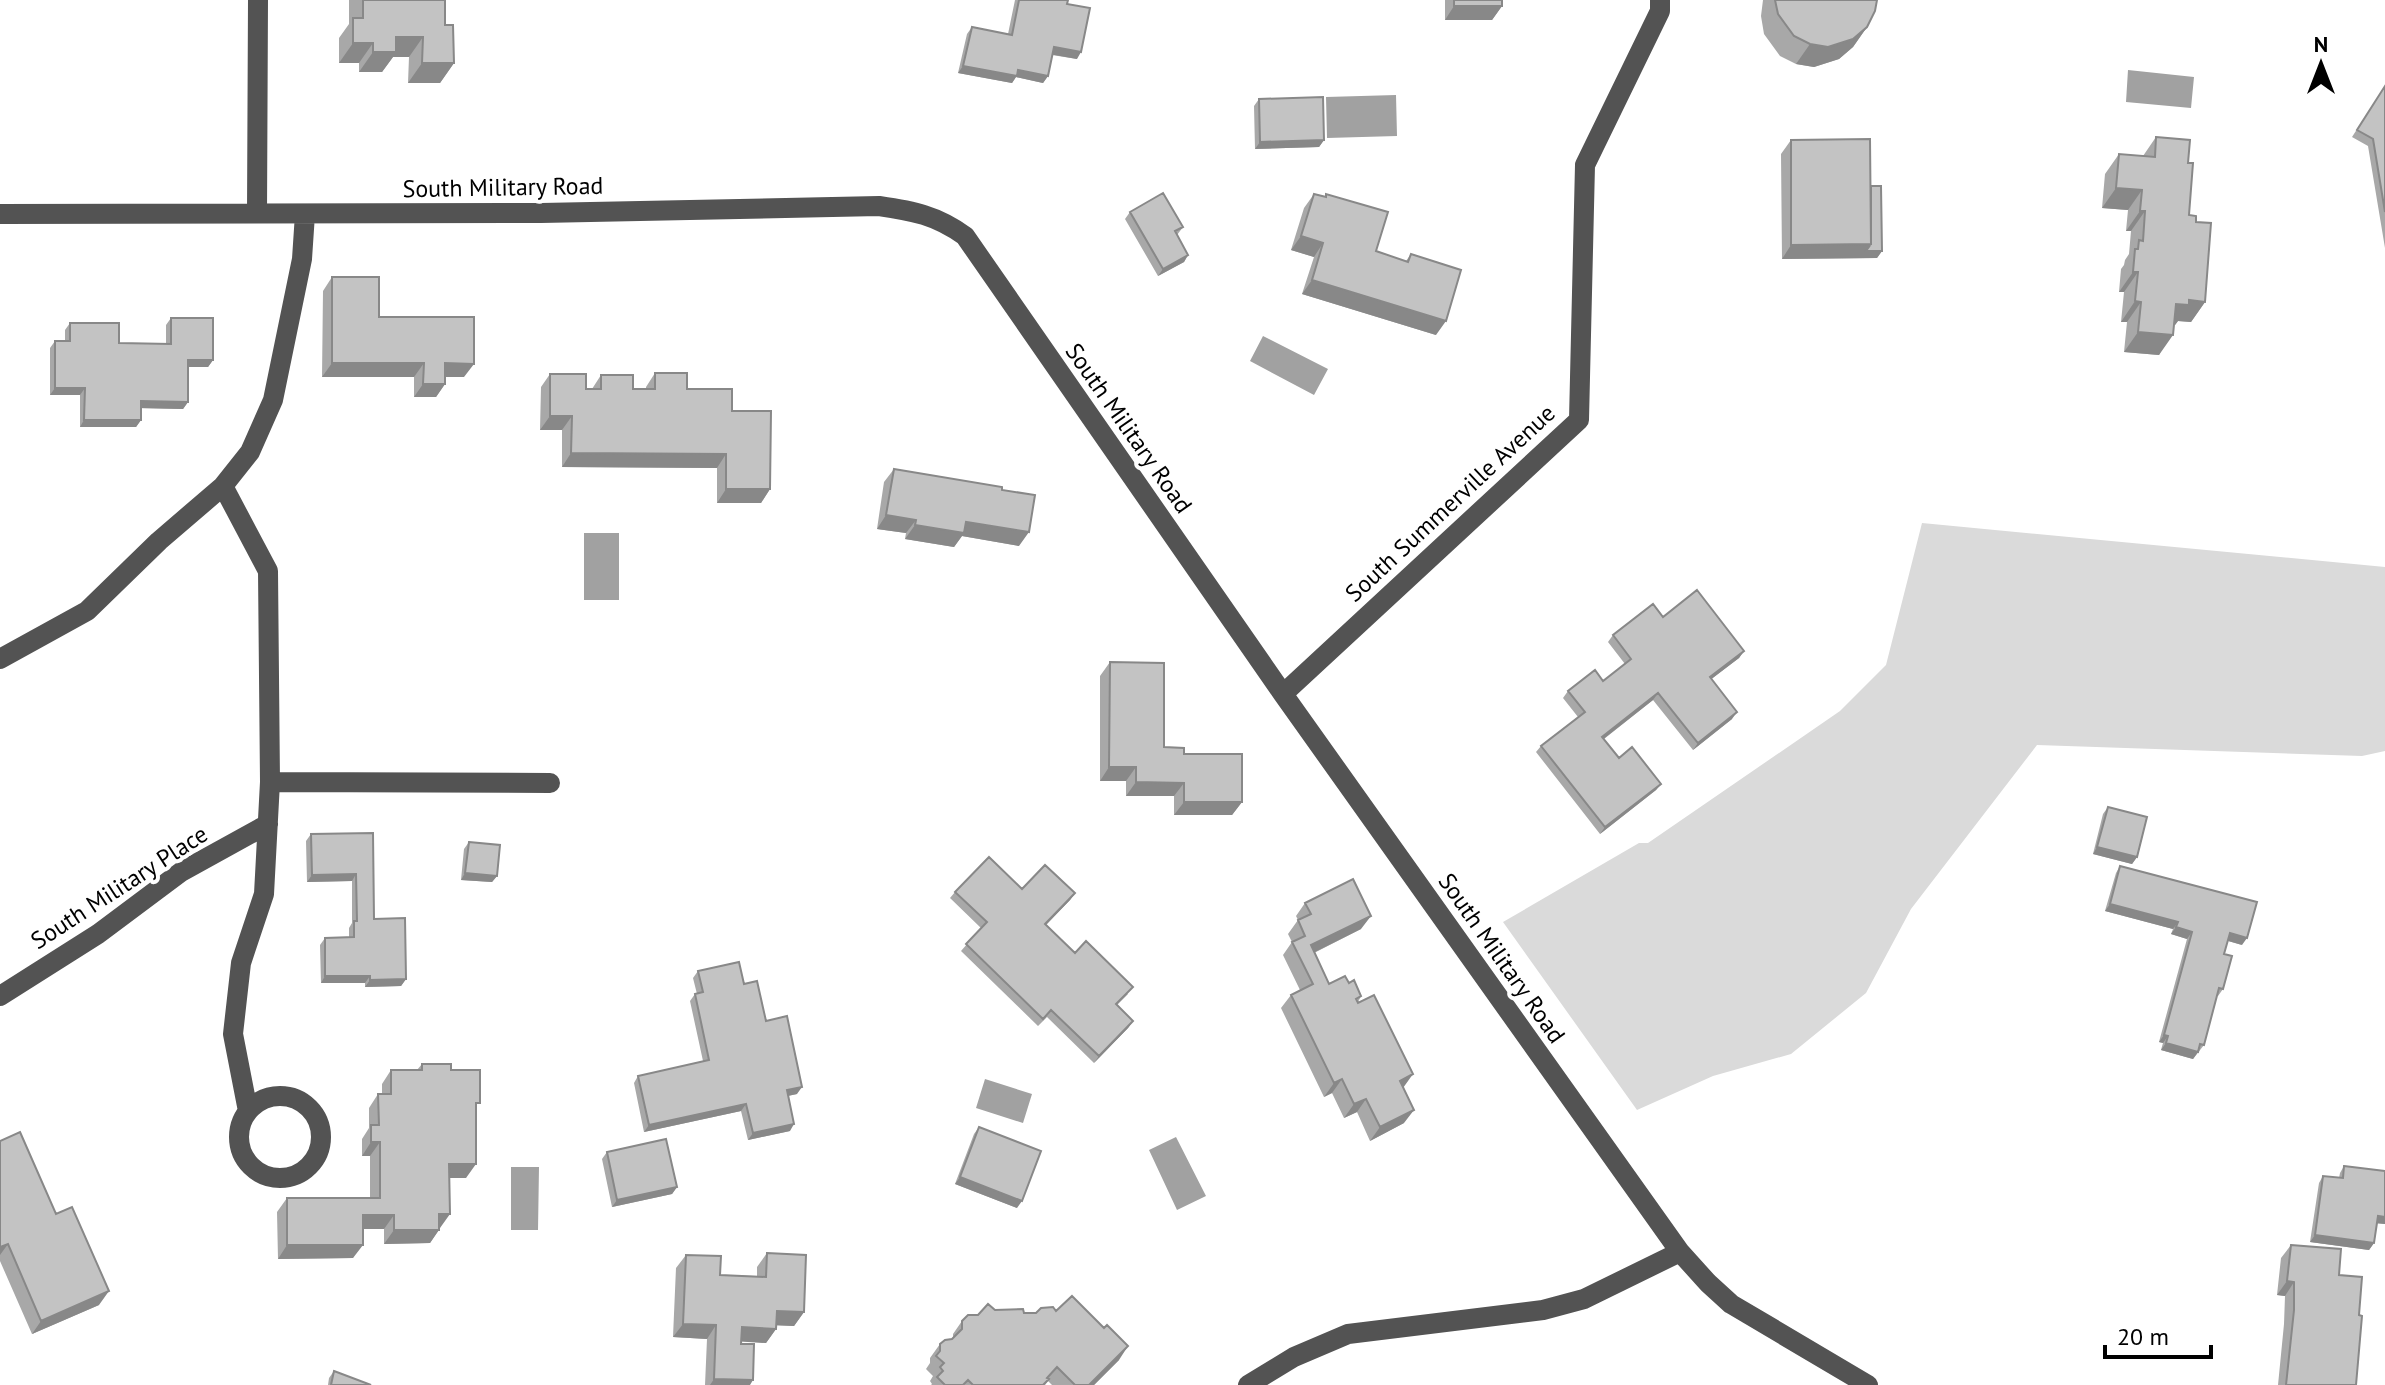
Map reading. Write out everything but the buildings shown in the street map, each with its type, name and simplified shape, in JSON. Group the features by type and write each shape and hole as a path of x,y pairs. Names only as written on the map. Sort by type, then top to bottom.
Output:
{"street":[{"path":"257,213 258,0"},
{"name":"South Summerville Avenue","path":"1283,694 1579,420 1585,165 1660,11 1660,0"},
{"name":"South Military Road","path":"0,214 541,213 879,206 945,222 965,236 1283,694 1680,1252 1731,1304 1868,1385"},
{"path":"0,659 87,611 159,541 223,486 250,452 273,400 302,259 305,214"},
{"path":"223,486 268,571 270,782 264,894 241,963 233,1034 248,1111 241,1122 240,1148 255,1169 279,1178 292,1176 314,1160 320,1147 321,1133 317,1119 309,1108 298,1100 284,1096 270,1097 248,1111"},
{"path":"270,782 550,783"},
{"name":"South Military Place","path":"0,996 98,934 181,872 268,824"},
{"path":"1248,1385 1294,1357 1348,1334 1543,1310 1584,1299 1680,1252"}],"shaded area":[{"path":"2128,70 2194,77 2191,108 2126,102"},
{"path":"1396,95 1397,136 1327,138 1326,97"},
{"path":"1263,336 1328,369 1314,395 1250,361"},
{"path":"1922,523 2385,567 2385,751 2362,756 2037,745 1911,909 1866,993 1791,1054 1713,1076 1637,1110 1503,922 1639,843 1648,843 1840,711 1886,665"},
{"path":"584,533 619,533 619,600 584,600"},
{"path":"985,1079 1032,1094 1023,1123 976,1108"},
{"path":"1176,1137 1206,1196 1177,1210 1149,1150"},
{"path":"511,1167 539,1167 538,1230 511,1230"}]}
